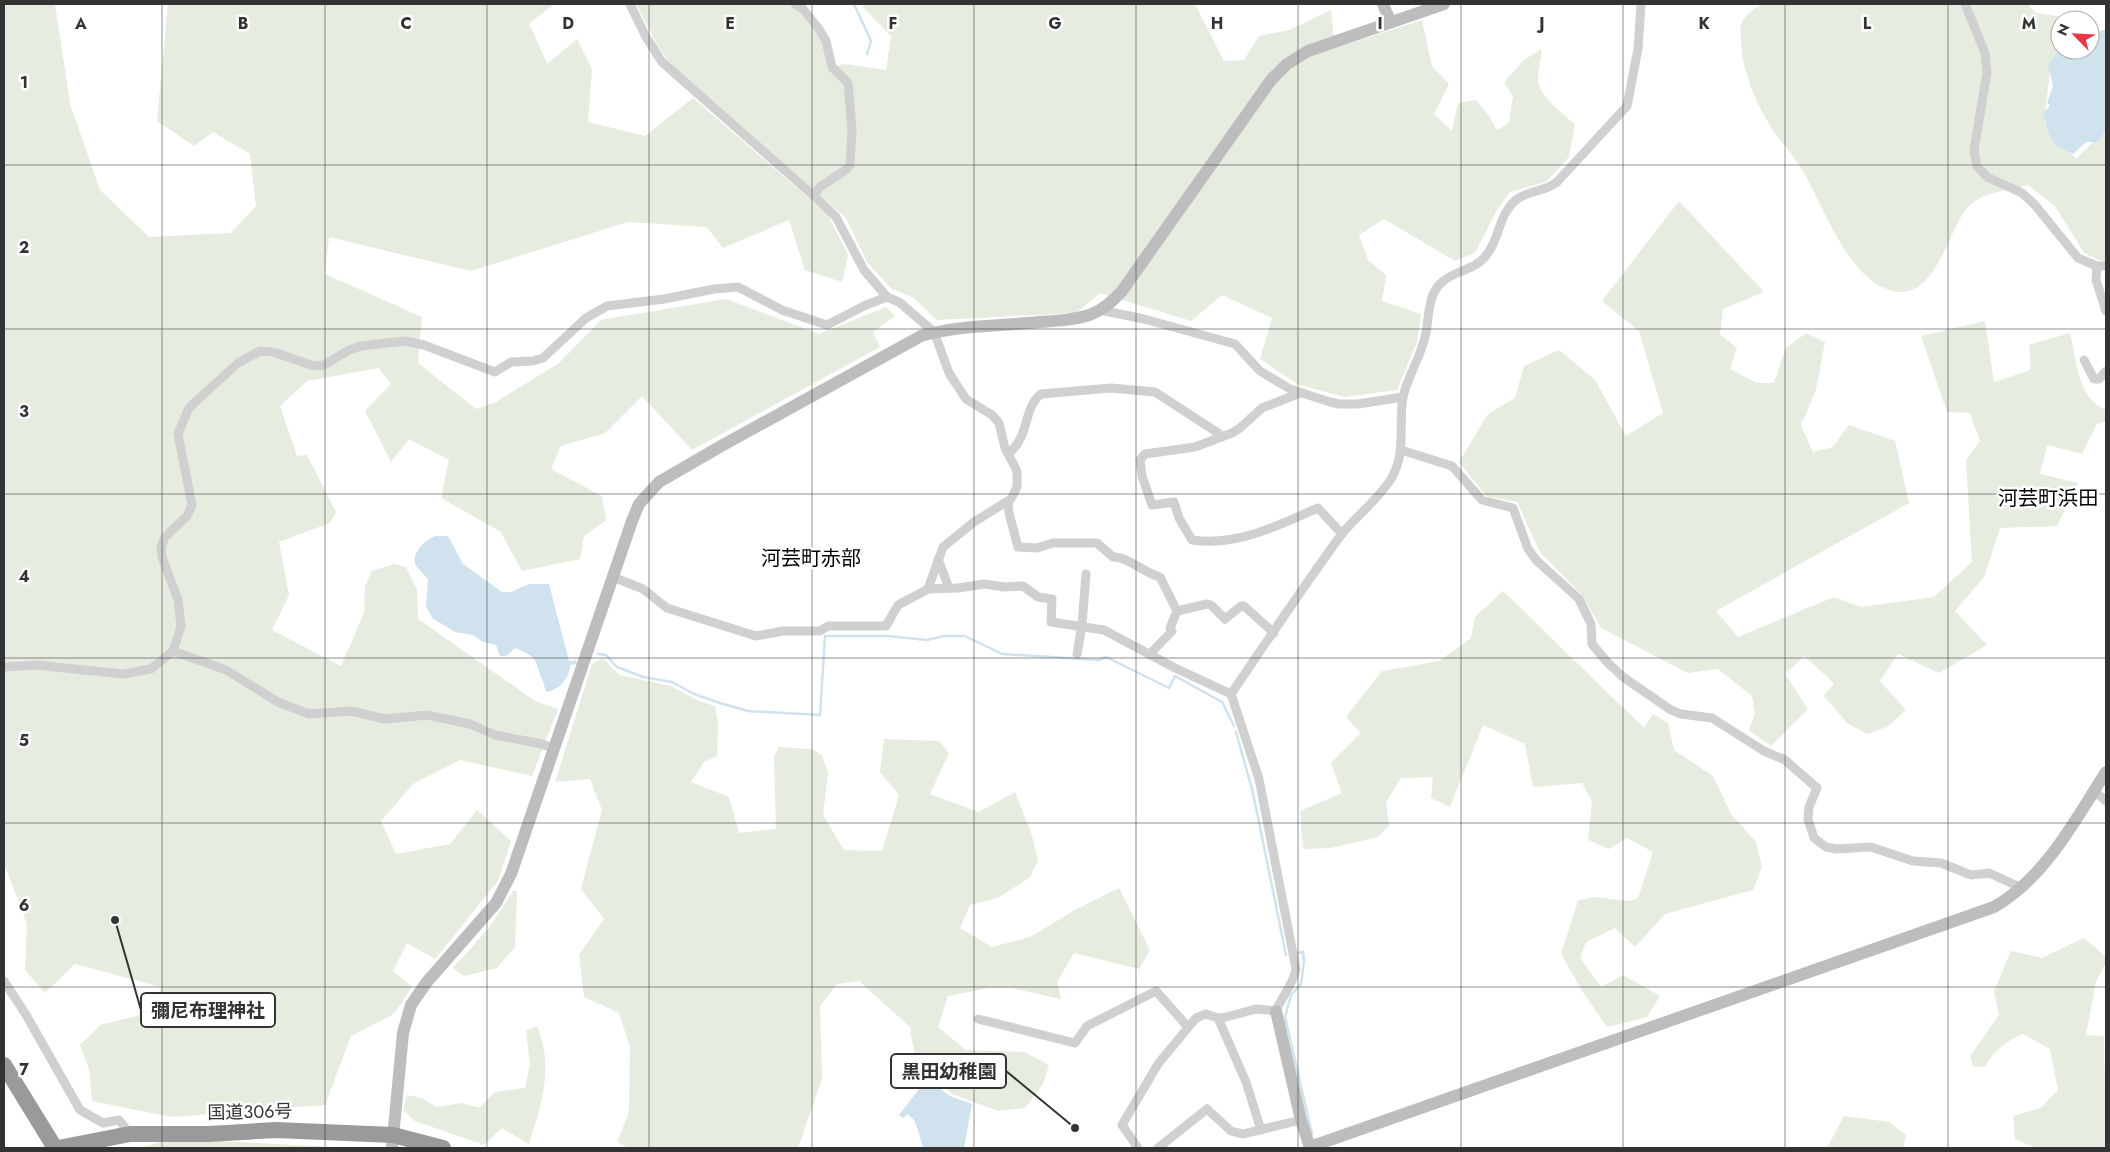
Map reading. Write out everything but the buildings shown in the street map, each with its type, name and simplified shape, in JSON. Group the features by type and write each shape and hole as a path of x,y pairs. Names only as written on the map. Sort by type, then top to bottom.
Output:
{"highway":[{"path":"4,1066 56,1148"},
{"name":"国道306号","path":"56,1148 130,1134 209,1134 276,1130 443,1148"}],"street":[{"path":"630,4 646,37 662,62 836,217 864,270 887,297 899,302 934,332 949,373 966,399 992,415 999,423 1005,448 1017,471 1018,480 1014,494 1008,502 997,507 943,547 928,589"},
{"path":"795,4 803,9 819,29 826,41 832,67 848,84 849,88 849,113 852,129 850,164 847,169 820,187 814,196"},
{"path":"1383,4 1390,21"},
{"path":"392,1142 404,1033 412,1005 426,983 484,918 499,897 511,874 639,504 659,482 723,444 921,336 934,332 1064,320 1100,310 1116,299 1122,291 1278,72 1298,56 1308,51 1390,21 1444,4"},
{"path":"1231,694 1342,534 1392,478 1401,450 1403,397 1424,342 1433,295 1438,285 1451,276 1470,269 1484,259 1493,244 1505,214 1514,201 1526,194 1557,182 1627,106 1638,49 1641,4"},
{"path":"1965,4 1985,53 1987,72 1974,150 1976,166 1987,177 2022,193 2035,205 2078,258 2102,266 2096,280 2106,311"},
{"path":"4,667 36,665 123,674 151,669 174,651 182,626 178,600 162,557 161,547 165,537 187,516 192,505 178,434 188,410 193,404 220,378 248,356 266,350 314,366 324,365 349,350 361,346 405,341 424,345 495,372 512,362 533,362 543,358 586,318 607,306 664,299 695,292 738,286 782,310 827,325 887,297"},
{"path":"1100,310 1144,318 1235,344 1260,371 1300,393 1340,404 1358,404 1403,397"},
{"path":"2084,360 2094,379 2098,379 2106,371"},
{"path":"1009,453 1019,443 1031,409 1038,396 1041,394 1085,390 1111,388 1155,392 1221,436"},
{"path":"1300,393 1262,408 1240,428 1195,447 1149,452 1140,460 1142,476 1152,505 1174,502 1179,518 1192,540 1229,541 1273,527 1318,508 1342,534"},
{"path":"1401,450 1452,466 1482,500 1513,508 1531,554 1579,599 1591,624 1594,648 1623,677 1671,710 1681,714 1712,718 1764,752 1785,760 1812,783 1817,788 1809,806 1808,819 1812,834 1821,845 1836,849 1871,846 1913,860 1941,863 1971,875 1989,873 2022,888"},
{"path":"1008,502 1009,514 1018,547 1037,548 1053,543 1097,543 1113,557 1118,557 1145,572 1160,577 1177,612 1170,628 1172,631 1150,654"},
{"path":"938,559 949,588"},
{"path":"1077,654 1082,625 1086,574"},
{"path":"613,577 643,589 667,608 756,636 783,631 820,631 828,626 886,626 898,605 928,589 985,584 1004,587 1023,586 1038,597 1052,599 1051,622 1082,625 1104,630 1231,694 1259,779 1296,961 1294,978 1276,1011 1301,1120 1310,1148 1994,907 2022,888 2045,864 2106,772"},
{"path":"1177,612 1207,604 1225,619 1241,606 1244,606 1274,633"},
{"path":"174,651 226,670 278,702 309,714 323,714 341,710 385,719 427,715 470,724 495,735 542,744 555,749"},
{"path":"2094,791 2106,801"},
{"path":"4,981 25,1013 80,1110 102,1123 119,1120 130,1134"},
{"path":"978,1019 1075,1043 1087,1026 1156,991 1188,1027"},
{"path":"1138,1148 1122,1125 1158,1064 1188,1027 1201,1015 1206,1014 1218,1018 1256,1009 1276,1011"},
{"path":"1218,1018 1246,1082 1261,1130"},
{"path":"1158,1148 1207,1109 1235,1133 1243,1134 1301,1120"}],"shaded area":[{"path":"4,4 55,4 70,104 100,190 149,237 231,233 256,206 250,154 213,132 194,146 157,121 168,4 555,4 529,23 547,64 577,39 592,69 588,122 645,136 693,98 828,215 848,255 842,282 805,270 789,220 723,248 707,227 628,222 471,271 329,237 325,274 422,317 418,363 476,409 496,402 559,363 601,320 726,299 819,334 886,307 895,316 873,332 880,347 692,450 642,396 605,433 561,446 551,469 602,496 606,520 584,536 580,559 522,571 501,532 441,498 449,460 409,439 391,462 365,411 391,384 379,368 307,381 280,406 297,456 307,455 336,512 330,523 279,542 289,595 272,630 341,666 364,613 365,586 372,571 394,564 406,567 417,590 418,619 535,701 558,709 532,776 460,760 413,784 381,821 396,854 450,844 477,810 511,841 498,881 435,959 407,943 393,971 412,987 394,1014 351,1036 325,1105 171,1117 92,1101 89,1069 80,1045 100,1025 157,1011 161,987 75,964 45,993 25,970 27,924 4,863"},
{"path":"636,4 790,4 801,11 823,40 827,67 845,64 886,70 891,36 863,7 864,4 1195,4 1224,61 1244,60 1259,36 1289,30 1331,10 1335,48 1422,20 1432,66 1449,84 1434,114 1452,131 1458,103 1476,100 1497,130 1509,123 1513,96 1504,82 1524,60 1541,49 1538,76 1539,86 1552,104 1575,124 1569,157 1546,182 1510,192 1497,210 1475,253 1455,261 1384,219 1359,235 1368,260 1386,275 1382,301 1421,314 1417,342 1397,390 1345,397 1299,385 1260,359 1272,318 1222,295 1191,321 1100,293 1076,313 936,320 914,298 892,289 867,262 846,218 673,68 657,45"},
{"path":"1764,4 2028,4 2036,13 2050,15 2050,60 2053,60 2051,63 2044,121 2076,159 2106,129 2106,263 2084,253 2055,206 2028,185 1988,195 1968,207 1939,261 1930,275 1920,285 1908,291 1893,291 1878,285 1864,274 1840,242 1804,173 1767,120 1751,88 1742,54 1741,25 1747,15"},
{"path":"1679,201 1764,292 1723,309 1720,334 1737,348 1730,369 1757,383 1774,383 1786,348 1806,333 1825,342 1816,390 1801,425 1813,452 1833,447 1849,425 1895,441 1909,503 1716,611 1738,637 1834,597 1861,607 1934,597 1972,562 1966,460 1980,441 1970,413 1947,412 1921,336 1985,321 1994,382 2031,370 2029,345 2070,333 2084,388 2089,398 2097,405 2106,409 2106,421 2097,424 2082,454 2047,445 2040,474 2078,483 2057,526 2000,528 1984,577 1955,611 1987,645 1939,673 1898,654 1880,681 1906,710 1887,727 1867,734 1847,723 1824,696 1834,683 1804,656 1785,674 1808,709 1771,746 1749,730 1755,714 1752,696 1718,669 1688,673 1601,628 1582,595 1540,552 1517,502 1486,496 1459,462 1488,414 1515,398 1524,366 1559,350 1595,380 1626,436 1663,413 1639,331 1602,301"},
{"path":"1503,591 1644,728 1653,714 1668,723 1674,750 1713,776 1731,814 1756,842 1762,867 1753,890 1665,914 1635,947 1615,928 1586,942 1580,958 1601,987 1623,975 1660,996 1647,1017 1607,1027 1584,994 1561,954 1578,901 1593,897 1630,901 1638,898 1653,852 1627,838 1609,849 1588,840 1592,802 1582,783 1533,787 1525,744 1483,725 1450,807 1431,798 1433,777 1401,778 1386,802 1389,826 1378,837 1331,848 1303,849 1300,811 1342,793 1331,763 1361,733 1346,717 1382,671 1439,661 1471,638 1475,617"},
{"path":"603,658 619,675 671,686 699,701 715,706 718,723 717,756 704,762 691,782 729,797 739,833 776,829 774,756 779,747 812,749 822,755 828,773 823,815 844,850 882,851 899,795 880,772 884,739 939,741 949,753 930,794 979,812 1015,792 1032,836 1038,860 1030,877 998,898 970,905 960,928 992,947 1030,937 1075,910 1119,888 1150,950 1139,969 1074,953 1057,982 1061,999 1011,988 989,988 948,996 938,1027 966,1050 1025,1052 1049,1065 1043,1084 1025,1108 998,1111 952,1094 915,1059 910,1027 859,981 837,984 820,1006 822,1079 798,1148 629,1148 617,1142 629,1112 630,1047 619,1013 584,997 579,955 604,919 581,889 602,810 590,779 555,782 592,664"},
{"path":"513,891 517,891 515,947 497,968 464,976 453,968 489,928"},
{"path":"2084,938 2106,957 2106,963 2096,981 2086,1035 2104,1036 2106,1148 2036,1148 2015,1139 2013,1116 2041,1108 2058,1090 2050,1049 2023,1034 2001,1047 1985,1067 1973,1066 1970,1056 1999,1015 1994,991 2011,951 2042,958"},
{"path":"537,1026 545,1056 545,1071 542,1099 529,1144 502,1128 484,1145 415,1121 403,1110 407,1095 422,1098 436,1107 462,1103 479,1108 495,1092 525,1088 530,1064 526,1031"},
{"path":"1844,1116 1889,1122 1906,1135 1903,1148 1827,1148"},
{"path":"165,1141 220,1141 333,1147 139,1148"}],"water":[{"path":"2106,29 2106,129 2098,142 2086,142 2073,154 2056,145 2049,134 2043,114 2050,105 2047,103 2053,86 2048,64 2051,60 2100,60 2100,31"},
{"path":"435,536 448,536 463,564 502,592 511,592 529,584 549,584 569,661 576,660 577,664 570,665 566,679 560,686 547,692 535,661 530,655 515,648 506,656 500,656 496,645 483,642 473,635 455,632 432,618 426,606 428,579 416,566 415,557 420,548"},
{"path":"929,1080 950,1096 972,1104 964,1148 923,1148 914,1120 908,1114 903,1118 899,1115 920,1088"}],"waterway":[{"path":"854,4 871,41 867,54"},
{"path":"598,654 606,655 617,667 643,677 672,682 694,694 748,711 820,715 825,636 887,636 927,640 944,636 965,636 1002,654 1099,660 1106,657 1169,688 1175,676 1222,702 1234,726"},
{"path":"1236,732 1253,793 1286,955"},
{"path":"1298,953 1303,952 1304,961 1301,984 1291,995 1285,1017 1312,1134"}],"place":[{"name":"彌尼布理神社","path":"115,920"},
{"name":"黒田幼稚園","path":"1075,1128"}],"district":[{"name":"河芸町浜田","path":"2048,498"},
{"name":"河芸町赤部","path":"811,558"}]}
